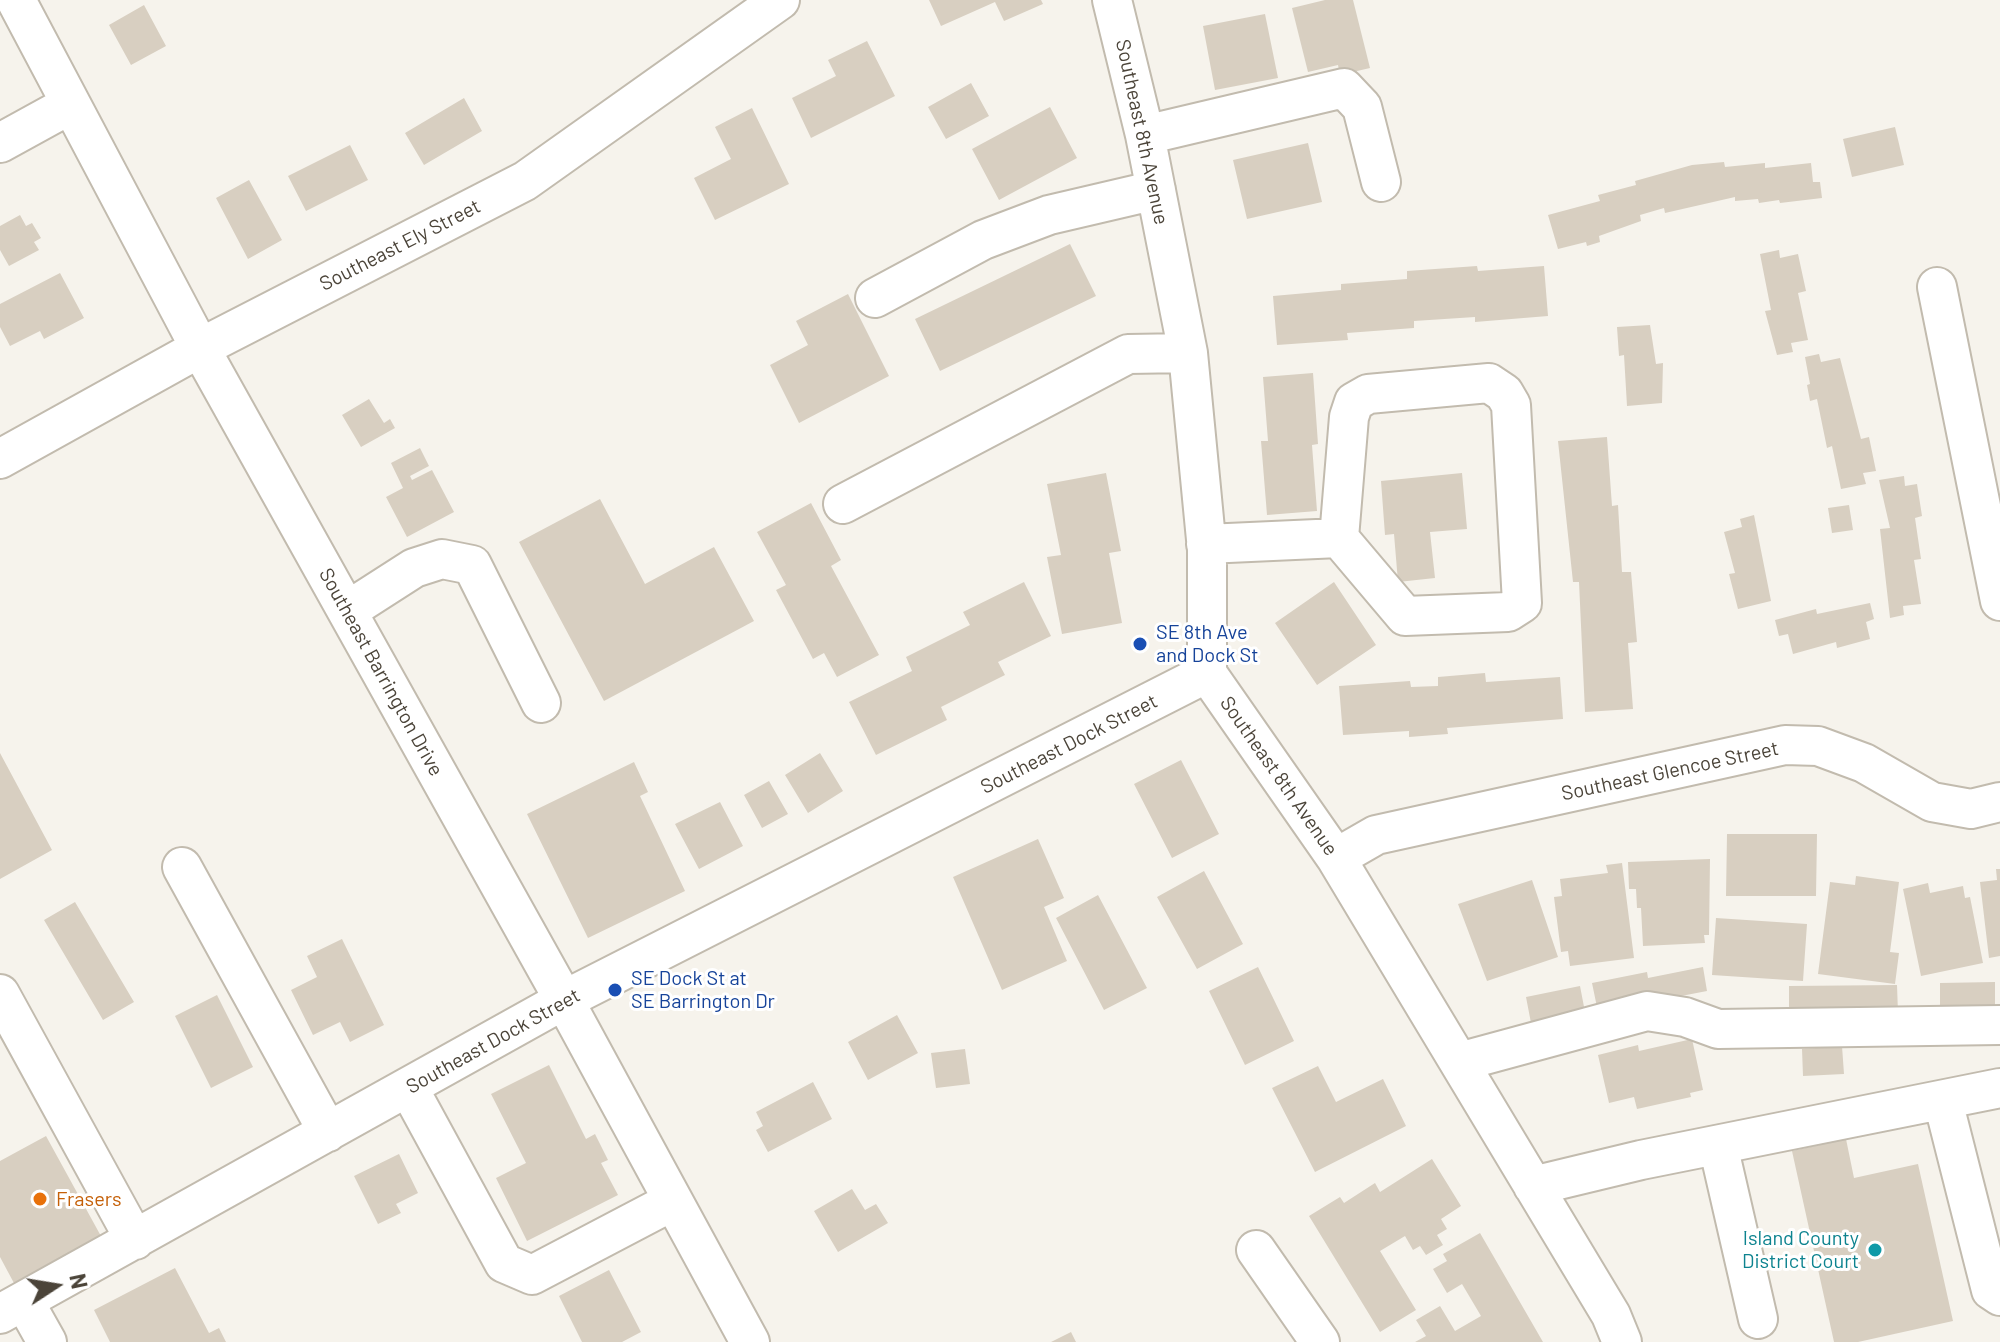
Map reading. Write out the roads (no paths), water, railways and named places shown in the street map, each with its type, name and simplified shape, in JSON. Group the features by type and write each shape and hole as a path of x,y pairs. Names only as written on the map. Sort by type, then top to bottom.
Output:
{"street":[{"name":"Southeast Ely Street","path":"0,459 200,348 525,181 780,0"},
{"name":"Southeast 8th Avenue","path":"1112,0 1145,135 1188,353 1206,544 1207,673 1336,858 1611,1315 1622,1342"},
{"name":"Southeast Barrington Drive","path":"22,2 71,104 200,348 564,1000 750,1342"},
{"path":"1145,135 1344,88 1362,107 1381,182"},
{"path":"0,143 71,104"},
{"path":"875,298 983,240 1049,215 1156,190"},
{"path":"1937,287 2000,601"},
{"path":"843,504 1128,354 1188,353"},
{"path":"1489,383 1504,393 1511,405 1522,603 1508,612 1405,616 1339,538 1349,417 1354,402 1368,394 1489,383"},
{"path":"1206,544 1339,538"},
{"path":"347,611 414,568 442,559 472,565 541,703"},
{"name":"Southeast Dock Street","path":"12,1307 564,1000 1207,673"},
{"name":"Southeast Glencoe Street","path":"1336,858 1376,835 1785,745 1818,746 1864,763 1932,802 1971,809 2000,802"},
{"path":"182,867 328,1132"},
{"path":"0,994 135,1240"},
{"path":"1459,1062 1647,1011 1685,1017 1718,1029 2000,1025"},
{"path":"408,1087 504,1263 532,1275 673,1201"},
{"path":"1533,1186 2000,1088"},
{"path":"1943,1101 1991,1290 2000,1296"},
{"path":"1718,1145 1758,1319"},
{"path":"1256,1250 1320,1342"},
{"path":"12,1307 47,1342"}],"place":[{"name":"SE 8th Ave and Dock St","path":"1140,644"},
{"name":"SE Dock St at SE Barrington Dr","path":"615,990"},
{"name":"Frasers","path":"40,1199"},
{"name":"Island County District Court","path":"1875,1250"}]}
